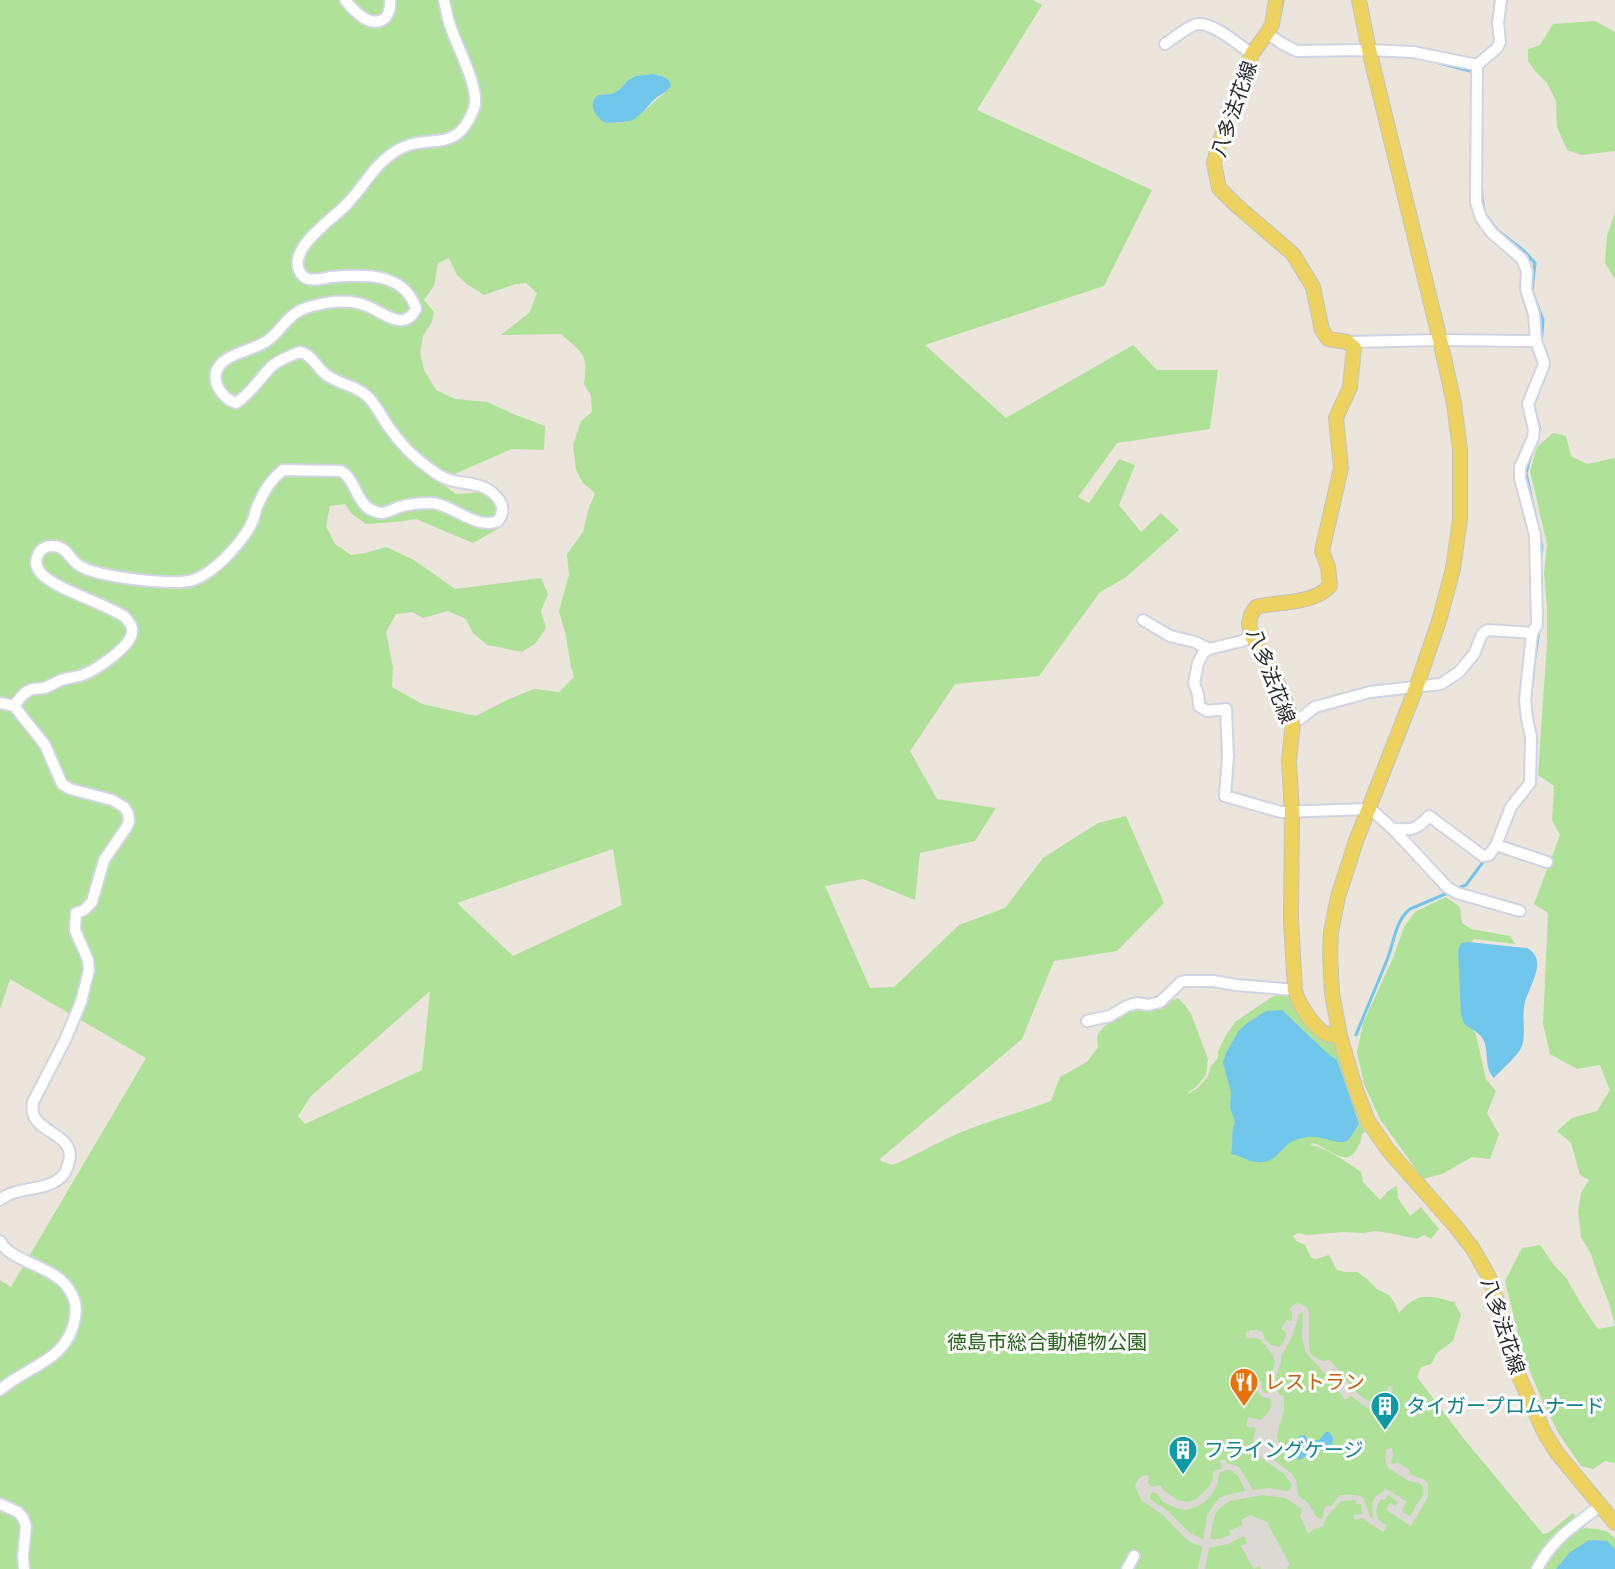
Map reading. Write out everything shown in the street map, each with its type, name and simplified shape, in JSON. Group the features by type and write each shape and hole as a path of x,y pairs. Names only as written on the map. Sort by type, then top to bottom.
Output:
{"main road":[{"name":"八多法花線","path":"1276,0 1272,25 1252,54 1214,162 1219,188 1293,254 1313,287 1322,330 1328,339 1347,342 1354,348 1350,387 1336,418 1341,468 1322,551 1328,567 1330,586 1323,593 1297,601 1256,608 1249,624 1252,636 1266,658 1293,722 1289,761 1292,813 1291,921 1295,990 1297,999 1314,1024 1323,1032 1340,1036"},
{"name":"八多法花線","path":"1359,0 1454,403 1460,450 1460,519 1450,579 1439,621 1356,841 1338,897 1331,932 1332,993 1340,1036 1368,1121 1388,1150 1473,1249 1489,1278 1503,1318 1518,1374 1545,1434 1557,1453 1615,1523"}],"street":[{"path":"345,0 370,22 379,22 390,11 390,0"},
{"path":"14,706 29,690 53,685 94,670 128,642 132,634 132,627 125,617 56,584 40,572 36,559 39,552 47,546 60,547 78,565 100,573 163,582 193,580 212,570 239,543 254,520 257,507 266,490 274,477 283,470 341,471 348,475 362,502 380,513 403,506 428,503 442,504 486,524 498,521 502,514 502,504 497,496 480,485 449,480 430,469 390,429 369,397 322,372 308,355 299,352 274,364 244,398 236,403 228,400 219,390 215,378 218,368 226,358 264,343 274,336 291,316 307,307 349,302 365,305 396,320 403,320 413,315 416,309 413,299 400,286 378,277 366,276 308,279 298,269 298,259 313,234 347,205 387,157 408,146 446,140 454,136 465,126 472,114 475,104 474,89 451,27 444,0"},
{"path":"1394,830 1411,829 1429,816 1484,856 1490,855 1511,807 1530,783 1531,737 1526,700 1532,633 1537,625 1535,535 1520,478 1520,467 1533,438 1534,430 1528,404 1544,363 1536,341 1534,314 1526,289 1527,271 1522,259 1492,233 1481,218 1476,202 1477,65 1497,48 1500,42 1498,23 1501,0"},
{"path":"1165,44 1198,24 1209,26 1227,36 1252,54"},
{"path":"1268,33 1297,51 1413,52 1477,65"},
{"path":"1347,342 1536,341"},
{"path":"1143,620 1170,636 1195,642 1209,649"},
{"path":"1293,722 1314,707 1370,692 1441,684 1459,672 1474,654 1482,634 1488,630 1532,633"},
{"path":"1252,636 1242,641 1209,649 1203,653 1198,663 1194,683 1199,706 1207,711 1226,710 1228,757 1225,796 1281,812 1368,809 1394,830 1447,887 1457,893 1520,911"},
{"path":"0,703 14,706 45,745 62,784 70,789 112,800 124,807 128,813 129,822 104,860 92,902 84,910 76,913 75,930 88,960 89,970 77,1012 33,1102 32,1109 37,1122 60,1138 69,1148 71,1154 66,1172 63,1176 43,1186 6,1195 0,1200"},
{"path":"1496,845 1547,862"},
{"path":"1088,1022 1110,1016 1137,1003 1148,1005 1160,1002 1180,982 1185,981 1213,981 1295,990"},
{"path":"0,1241 10,1253 45,1269 62,1280 74,1296 76,1309 74,1324 61,1348 40,1365 0,1390"},
{"path":"0,1504 18,1512 26,1526 24,1569"},
{"path":"1537,1569 1544,1554 1554,1542 1600,1506"},
{"path":"1127,1569 1134,1556"}],"green space":[{"name":"徳島市総合動植物公園","path":"0,0 1033,0 1042,5 977,110 1152,190 1104,286 925,345 1006,418 1133,345 1157,370 1218,370 1210,429 1117,443 1078,497 1089,503 1119,459 1135,465 1119,505 1141,532 1161,513 1179,530 1125,578 1100,592 1039,676 955,684 910,751 937,799 996,808 975,841 920,853 915,900 863,879 825,886 870,988 894,987 959,925 1005,908 1043,858 1098,823 1126,816 1164,903 1117,951 1054,961 1022,1039 880,1159 892,1165 959,1133 1051,1101 1060,1077 1087,1062 1098,1047 1099,1032 1108,1023 1121,1015 1134,1011 1162,1008 1178,998 1191,1014 1208,1059 1206,1075 1196,1087 1187,1093 1189,1093 1198,1088 1208,1076 1211,1066 1218,1058 1218,1051 1225,1037 1235,1022 1278,993 1290,992 1336,1042 1339,1059 1359,1121 1365,1132 1351,1156 1340,1156 1312,1143 1311,1145 1330,1152 1361,1172 1363,1182 1380,1200 1388,1191 1397,1186 1398,1198 1410,1216 1421,1207 1439,1229 1431,1239 1424,1235 1417,1239 1376,1231 1307,1235 1298,1233 1293,1236 1296,1241 1305,1245 1311,1258 1316,1259 1329,1255 1337,1270 1357,1272 1367,1279 1377,1289 1389,1295 1399,1313 1412,1301 1423,1297 1454,1302 1461,1315 1453,1341 1437,1353 1431,1364 1421,1367 1417,1377 1464,1439 1543,1534 1548,1533 1573,1513 1584,1528 1608,1532 1615,1538 1615,1569 0,1569 0,1280 11,1287 146,1058 10,979 0,1009","holes":["653,74 665,77 665,93 629,121 608,123 598,95 611,94 636,76","449,258 457,275 484,295 526,283 537,293 530,312 501,335 561,334 583,355 585,360 584,384 591,396 592,412 581,421 573,445 576,470 583,483 595,493 583,532 567,554 569,575 559,611 574,677 559,692 534,689 476,716 422,704 392,687 393,667 386,632 396,614 412,612 423,618 448,611 466,619 473,633 487,645 522,652 536,643 546,628 541,611 548,594 541,578 455,589 414,560 386,547 351,555 335,544 326,526 330,506 345,504 352,514 366,524 416,519 473,543 501,527 505,512 487,492 456,494 444,485 452,475 512,449 544,450 545,426 487,402 455,399 436,390 424,370 420,353 423,336 432,322 434,312 424,300 434,286 438,263","613,849 622,905 513,956 457,903","430,991 422,1070 305,1124 298,1116 311,1096"]},
{"path":"1595,21 1615,32 1615,151 1582,155 1567,150 1557,127 1556,101 1547,83 1528,61 1528,49 1540,45 1553,24"},
{"path":"1615,212 1615,279 1605,263 1607,236"},
{"path":"1553,433 1566,436 1571,456 1587,464 1615,458 1615,1326 1591,1254 1581,1237 1578,1211 1581,1193 1589,1180 1580,1175 1571,1143 1557,1131 1572,1118 1597,1111 1610,1090 1600,1065 1577,1069 1550,1054 1543,1024 1548,913 1534,904 1560,835 1552,820 1554,786 1538,775 1547,642 1544,573 1547,544 1530,471 1537,447"},
{"path":"1446,897 1460,907 1462,923 1471,929 1510,936 1515,944 1474,939 1464,952 1466,1013 1476,1035 1486,1079 1496,1091 1487,1113 1499,1134 1490,1159 1472,1157 1442,1174 1423,1179 1380,1119 1364,1084 1357,1052 1363,1023 1393,958 1404,927 1415,912"},
{"path":"1540,1245 1567,1279 1598,1329 1615,1326 1615,1463 1605,1461 1593,1469 1581,1466 1559,1434 1523,1354 1505,1281 1522,1248"}],"shaded area":[{"path":"1298,1303 1307,1307 1309,1312 1309,1346 1313,1356 1323,1361 1330,1360 1355,1391 1366,1400 1377,1403 1381,1401 1389,1386 1393,1388 1389,1403 1391,1416 1386,1417 1384,1407 1368,1408 1351,1396 1345,1400 1306,1353 1302,1337 1303,1314 1301,1312 1292,1337 1281,1356 1276,1376 1277,1391 1279,1395 1283,1395 1284,1411 1277,1435 1281,1454 1273,1459 1292,1474 1296,1480 1298,1495 1308,1503 1320,1519 1323,1517 1326,1506 1331,1506 1340,1495 1363,1497 1370,1517 1373,1519 1372,1504 1375,1497 1385,1488 1407,1502 1402,1509 1410,1516 1423,1495 1423,1487 1388,1468 1385,1460 1386,1449 1392,1448 1392,1464 1398,1462 1412,1475 1425,1480 1428,1484 1428,1497 1411,1526 1386,1510 1390,1503 1395,1506 1398,1502 1388,1495 1385,1500 1381,1499 1376,1512 1378,1519 1387,1526 1383,1532 1364,1518 1354,1520 1354,1515 1362,1514 1361,1504 1356,1504 1355,1500 1341,1501 1326,1518 1323,1526 1308,1534 1300,1516 1302,1509 1285,1498 1262,1495 1230,1501 1216,1513 1210,1539 1230,1535 1229,1531 1242,1525 1241,1520 1250,1515 1267,1522 1290,1565 1288,1569 1261,1569 1259,1566 1254,1569 1241,1546 1247,1543 1244,1536 1228,1544 1209,1548 1205,1569 1198,1569 1202,1547 1186,1539 1164,1516 1141,1500 1135,1486 1138,1479 1147,1475 1149,1476 1148,1483 1152,1487 1160,1485 1164,1491 1186,1502 1196,1499 1209,1487 1213,1480 1213,1471 1221,1469 1222,1464 1219,1460 1226,1460 1227,1463 1240,1468 1253,1490 1269,1488 1290,1490 1292,1484 1284,1474 1260,1457 1254,1449 1256,1428 1246,1426 1248,1417 1261,1420 1271,1407 1271,1399 1262,1397 1257,1391 1254,1395 1248,1391 1257,1379 1261,1382 1265,1393 1270,1392 1271,1375 1275,1362 1261,1340 1246,1338 1246,1332 1258,1330 1271,1345 1279,1347 1286,1336 1281,1328 1287,1320 1292,1320 1292,1312 1289,1309","holes":["1231,1470 1238,1476 1245,1490 1219,1498 1207,1516 1203,1539 1190,1533 1168,1511 1150,1499 1151,1493 1156,1493 1163,1502 1176,1508 1185,1510 1196,1507 1212,1494 1218,1482 1219,1473"]}],"water":[{"path":"653,74 667,79 671,86 639,115 630,121 613,123 604,122 597,116 593,105 598,95 611,94 619,90 628,80 636,76"},
{"path":"1461,943 1527,948 1537,960 1535,976 1525,1001 1522,1045 1494,1078 1489,1070 1483,1038 1465,1025 1461,1015 1458,950"},
{"path":"1282,1010 1337,1060 1359,1124 1344,1142 1305,1137 1289,1143 1271,1160 1255,1162 1231,1154 1235,1122 1230,1107 1231,1092 1223,1063 1238,1032 1246,1024 1266,1011"},
{"path":"1326,1432 1329,1432 1333,1438 1332,1447 1324,1451 1312,1448 1300,1460 1295,1456 1294,1449 1299,1436 1305,1435 1311,1442 1319,1440"},
{"path":"1589,1540 1607,1541 1615,1549 1615,1569 1556,1569 1569,1553"}],"waterway":[{"path":"1280,16 1283,0"},
{"path":"1439,63 1474,72"},
{"path":"1481,173 1485,214 1497,230 1524,251 1535,263 1532,291 1543,320 1541,344"},
{"path":"1537,421 1540,429 1538,435"},
{"path":"1530,458 1526,473 1542,547 1540,560"},
{"path":"1535,658 1539,629"},
{"path":"1530,703 1534,665"},
{"path":"1456,889 1466,885 1486,858"},
{"path":"1356,1035 1401,920 1410,909 1450,892"}],"place":[{"name":"レストラン","path":"1244,1408"},
{"name":"タイガープロムナード","path":"1385,1432"},
{"name":"フライングケージ","path":"1183,1476"}]}
